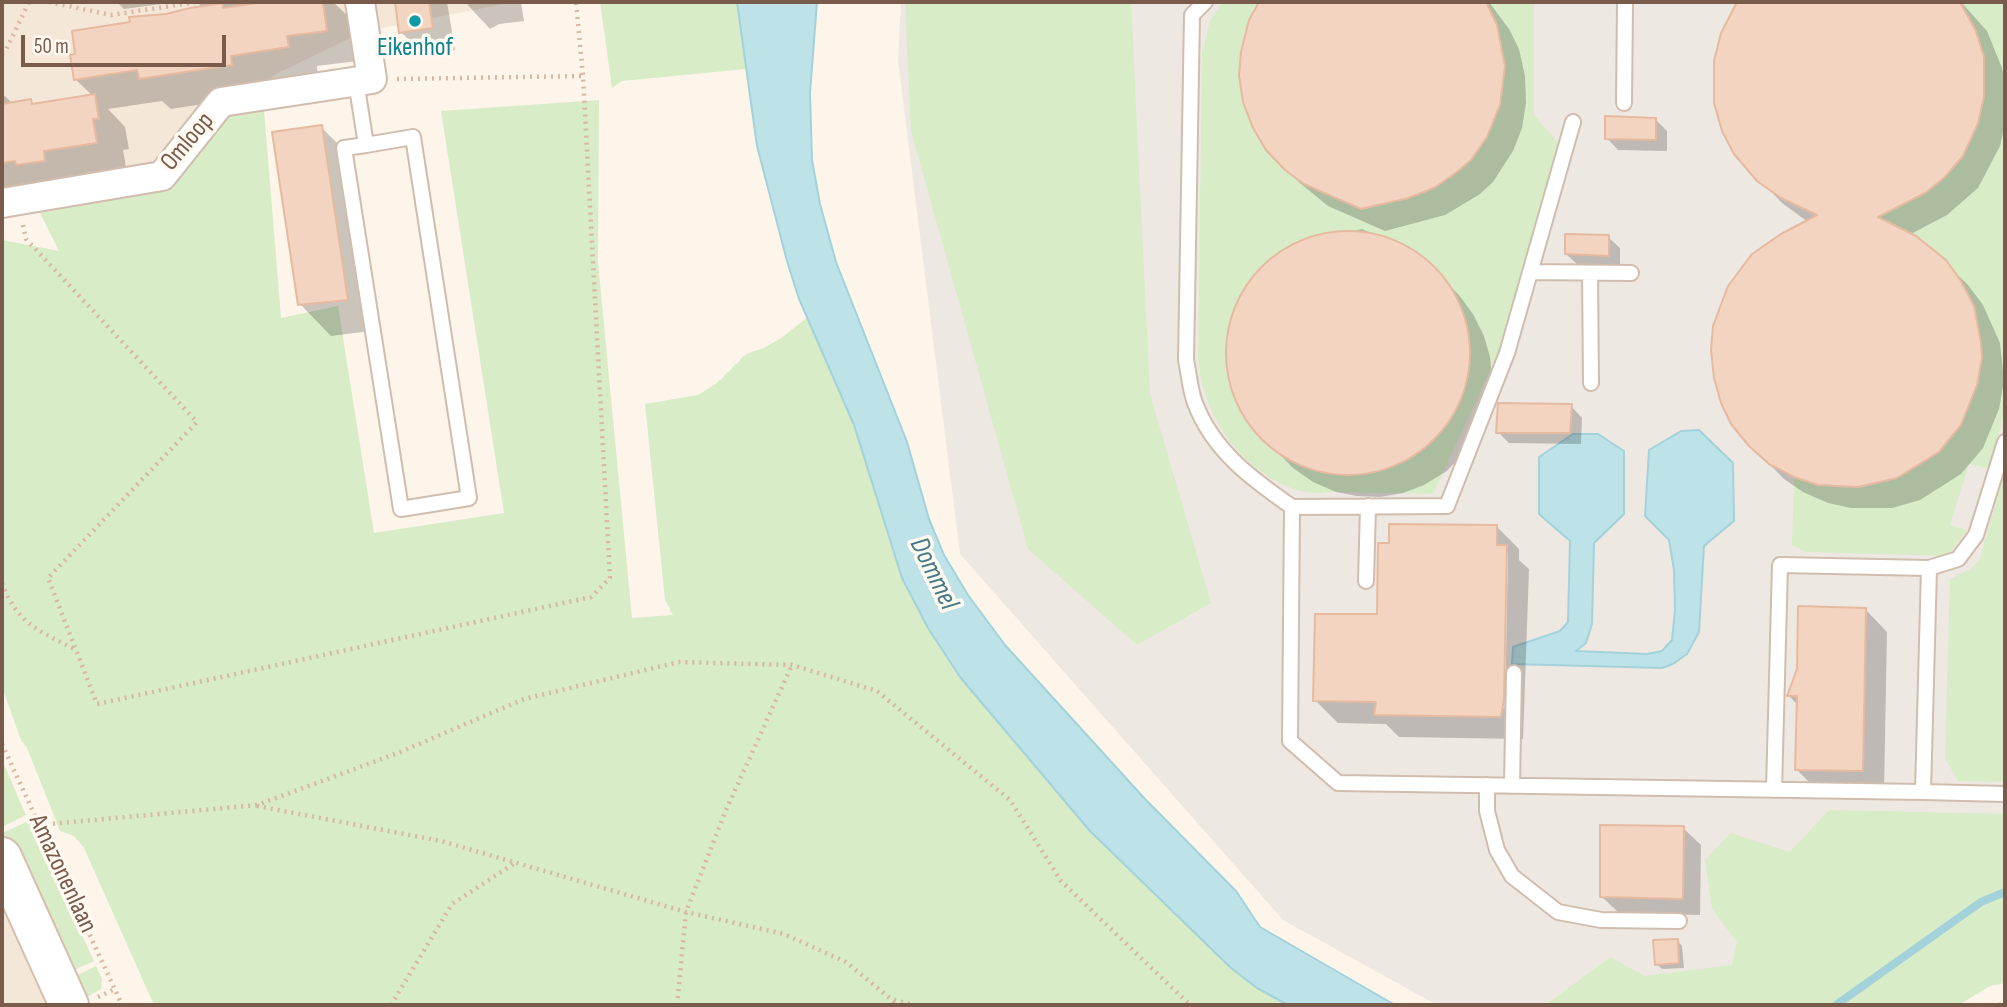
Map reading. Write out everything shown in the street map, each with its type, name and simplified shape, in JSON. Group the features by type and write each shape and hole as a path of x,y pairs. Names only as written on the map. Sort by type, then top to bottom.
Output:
{"street":[{"path":"360,2 364,80"},
{"name":"Omloop","path":"10,202 162,176 221,102 364,80"},
{"name":"Amazonenlaan","path":"2,857 69,1005"}],"lane":[{"path":"1205,2 1192,15 1186,360 1195,402 1214,440 1245,474 1293,507 1447,506 1507,353 1573,122"},
{"path":"1624,103 1625,2"},
{"path":"364,80 366,145"},
{"path":"412,137 470,498 401,509 344,148 366,145 412,137"},
{"path":"1530,272 1631,273"},
{"path":"1590,273 1591,383"},
{"path":"1774,790 1780,565 1929,568 1958,559 1976,535 2005,442"},
{"path":"1366,581 1368,506"},
{"path":"1293,507 1290,741 1338,783 2005,794"},
{"path":"1923,792 1929,568"},
{"path":"1512,786 1514,673"},
{"path":"1487,785 1487,811 1497,850 1512,876 1558,912 1601,920 1679,922"}],"path":[{"path":"2,53 5,52 29,2"},
{"path":"49,2 111,15 197,2"},
{"path":"10,202 26,239 197,422 48,578 97,704 592,597 610,578 583,76 576,2"},
{"path":"364,80 583,76"},
{"path":"2,583 8,600 28,625 76,650"},
{"path":"39,825 257,805 398,753 524,699 679,662 792,665 877,691 1010,800 1061,881 1191,1005"},
{"path":"677,1005 686,912 726,810 792,665"},
{"name":"Amazonenlaan","path":"2,744 122,1005"},
{"path":"257,805 441,841 686,912 783,934 846,962 898,1005"},
{"path":"391,1005 452,904 515,863"},
{"path":"891,1000 914,1005"},
{"path":"1999,1005 2005,1003"}],"shaded area":[{"path":"2,2 514,2 363,32 276,74 156,162 2,189"},
{"path":"901,2 2005,2 2005,867 1798,1005 1437,1005 1283,920 960,554 898,60"},
{"path":"2,865 66,1005 2,1005"}],"green space":[{"path":"600,2 737,2 746,69 622,81 612,88"},
{"path":"905,2 1131,2 1150,394 1211,603 1137,645 1028,549 911,131"},
{"path":"1223,2 1534,2 1534,115 1558,143 1499,351 1433,494 1309,492 1279,483 1244,457 1218,422 1208,402 1198,359 1202,53 1210,20"},
{"path":"1960,2 2005,2 2005,411 1988,468 1969,464 1950,525 1967,530 1947,556 1807,552 1792,545 1794,477 1848,487 1867,486 1900,477 1927,460 1950,438 1966,411 1976,381 1979,350 1975,318 1962,287 1931,247 1908,232 1877,220 1875,214 1909,202 1940,182 1969,146 1983,105 1984,61 1972,20"},
{"path":"599,100 598,262 632,618 673,615 665,600 645,404 698,395 717,383 746,354 781,338 808,317 854,425 902,578 928,628 960,677 1090,831 1231,968 1257,988 1288,1005 154,1005 84,848 74,836 60,831 27,748 21,740 2,687 2,240 59,251 40,213 173,188 226,114 247,103 264,110 281,318 338,306 374,533 504,513 441,111"},
{"path":"2005,472 2005,782 1958,781 1945,758 1950,579 1979,561"},
{"path":"2,760 26,815 2,827"},
{"path":"1829,810 2005,814 2005,983 1990,986 1959,1005 1545,1005 1611,957 1644,976 1732,965 1737,942 1712,909 1705,860 1731,833 1790,852"},
{"path":"29,821 94,961 68,973 2,833"},
{"path":"96,966 102,978 101,989 80,1001 70,979"}],"water":[{"name":"Dommel","path":"737,2 817,2 810,93 812,160 820,204 836,262 907,442 929,519 944,555 968,595 1005,645 1145,799 1236,891 1260,927 1395,1005 1288,1005 1257,988 1231,968 1090,831 960,677 928,628 902,578 854,425 799,299 757,146"},
{"path":"1699,430 1733,463 1734,521 1704,546 1699,632 1687,654 1662,668 1512,664 1513,647 1560,631 1568,622 1570,541 1539,514 1539,457 1573,434 1598,434 1624,451 1624,514 1594,543 1592,624 1586,643 1576,651 1647,654 1662,651 1672,640 1675,610 1674,570 1669,540 1645,516 1649,450 1681,431"}],"building":[{"path":"263,2 323,2 327,31 287,36 289,47 231,56 232,65 139,79 137,70 74,80 70,55 75,54 72,31 130,22 129,17 166,14 223,3 223,8"},
{"name":"Eikenhof","path":"395,2 429,2 433,28 399,33"},
{"path":"1259,2 1486,2 1497,25 1505,66 1500,105 1487,137 1471,160 1457,172 1434,188 1408,198 1361,209 1304,184 1285,170 1266,150 1253,128 1243,102 1239,75 1241,52 1249,20"},
{"path":"1737,2 1960,2 1976,31 1984,57 1984,97 1978,123 1963,156 1944,178 1925,193 1878,217 1916,236 1946,260 1974,306 1981,343 1982,358 1977,385 1961,425 1939,452 1897,478 1858,487 1818,485 1794,477 1769,464 1749,446 1731,424 1721,403 1714,378 1711,350 1713,326 1728,286 1752,254 1781,234 1817,215 1781,198 1757,181 1734,154 1722,131 1714,103 1714,61 1721,33"},
{"path":"95,94 99,119 93,119 97,143 44,151 45,161 16,165 15,161 2,163 2,104 31,99 32,104"},
{"path":"1605,116 1656,118 1656,140 1605,139"},
{"path":"322,125 348,300 298,305 272,132"},
{"path":"1348,231 1372,233 1395,240 1434,267 1461,306 1468,329 1468,377 1461,400 1434,439 1395,466 1372,473 1348,475 1324,473 1301,466 1262,439 1235,400 1228,377 1226,353 1228,329 1235,306 1262,267 1301,240 1324,233"},
{"path":"1565,234 1609,235 1609,256 1565,254"},
{"path":"1498,403 1572,404 1570,433 1496,433"},
{"path":"1389,524 1497,525 1497,545 1507,545 1504,699 1501,717 1374,715 1376,702 1313,701 1315,614 1377,614 1378,543 1389,543"},
{"path":"1798,606 1866,608 1863,771 1795,770 1797,696 1787,696 1797,669"},
{"path":"1600,825 1684,826 1683,899 1600,897"},
{"path":"1678,939 1679,963 1655,965 1653,940"}],"waterway":[{"path":"1836,1005 1981,902 2005,892"}],"place":[{"name":"Eikenhof","path":"415,21"}]}
